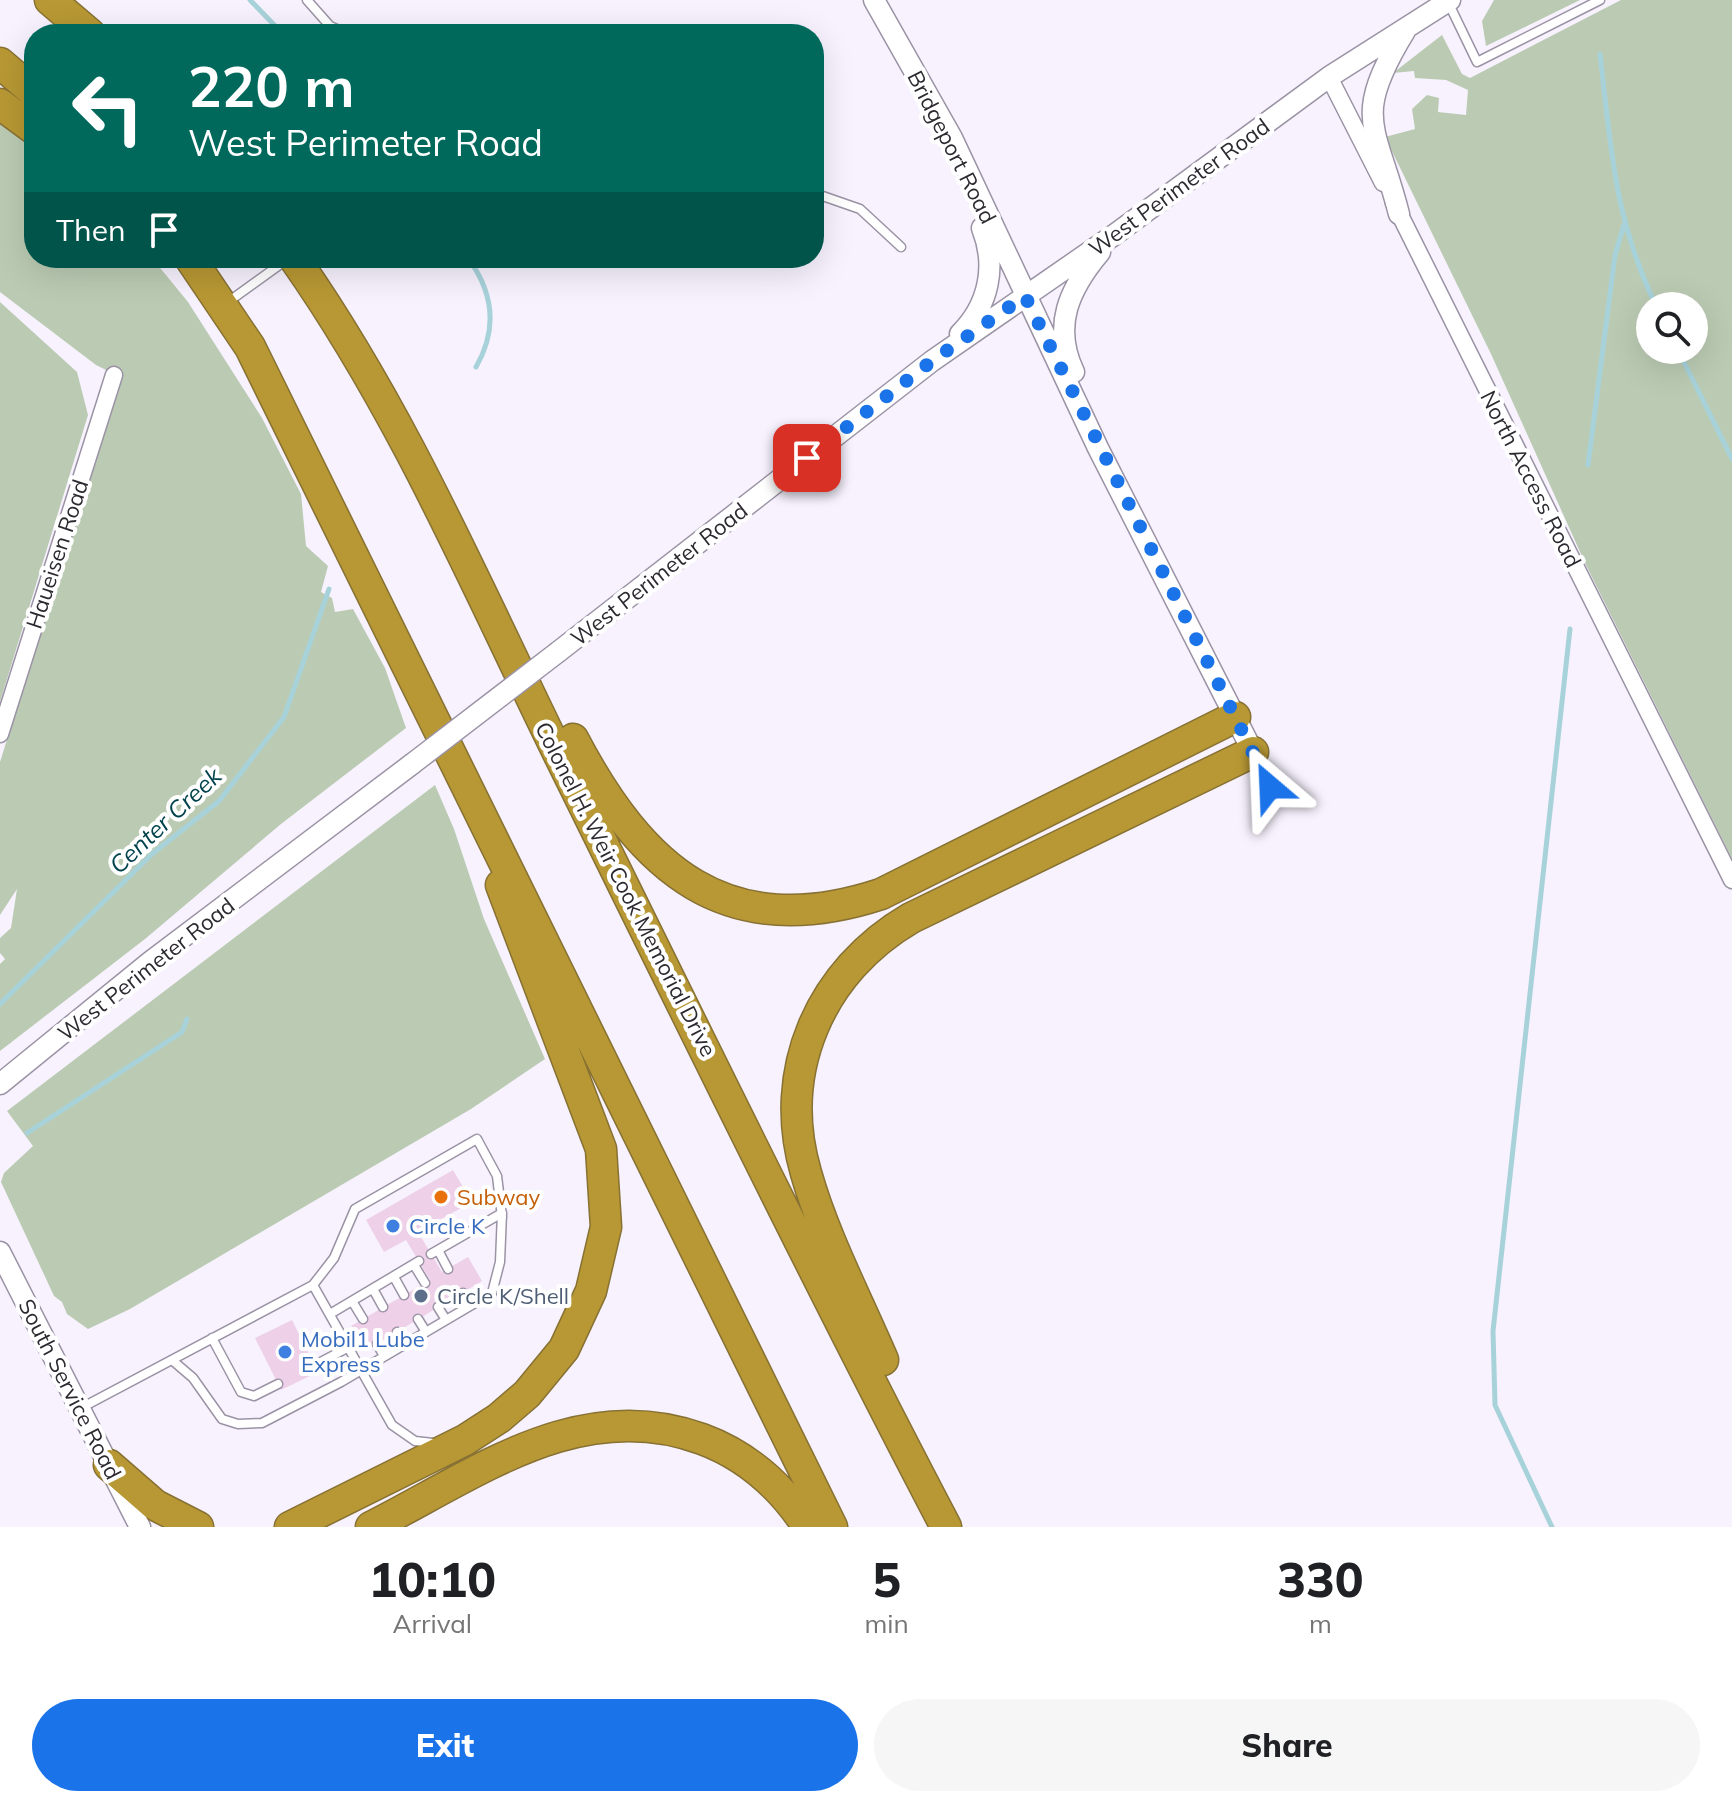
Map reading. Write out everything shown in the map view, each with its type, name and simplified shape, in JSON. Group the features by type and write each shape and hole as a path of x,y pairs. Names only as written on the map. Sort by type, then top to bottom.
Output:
{"highway":[{"path":"0,63 24,83"},
{"path":"0,104 24,122"},
{"path":"175,268 224,332 322,491"},
{"path":"197,268 250,347 832,1527"},
{"name":"Colonel H. Weir Cook Memorial Drive","path":"299,268 376,385 432,492 623,883 944,1523"},
{"path":"432,492 521,640 587,766 627,827 659,861 688,882 741,904 775,910 811,910 847,905 881,894 1235,717"},
{"path":"944,1523 884,1362 806,1175 796,1125 796,1099 810,1029 853,963 895,927 1253,752"},
{"path":"290,1527 465,1440 513,1406 564,1349 591,1291 606,1227 605,1177 594,1125 517,931 467,785"},
{"path":"371,1527 543,1440 581,1428 617,1424 659,1427 688,1434 737,1456 775,1485 808,1527"},
{"path":"109,1465 155,1505 198,1527"}],"street":[{"name":"Bridgeport Road","path":"874,0 973,181 1098,448"},
{"name":"West Perimeter Road","path":"0,1093 6,1080 150,962 558,652 932,361 1114,235 1329,77 1449,1"},
{"path":"1399,214 1386,162 1374,138 1371,110 1376,82 1409,26"},
{"name":"North Access Road","path":"1329,77 1732,880"},
{"path":"928,99 988,242 991,264 985,293 975,316 932,361"},
{"path":"1114,235 1068,298 1063,326 1070,364 1098,448 1270,787"},
{"name":"Haueisen Road","path":"0,734 114,375"},
{"path":"0,1242 10,1270"},
{"name":"South Service Road","path":"0,1252 140,1527"}],"lane":[{"path":"307,0 328,24"},
{"path":"1449,1 1477,62 1600,0"},
{"path":"824,196 860,209 901,247"},
{"path":"224,305 278,268"},
{"path":"80,1408 313,1285 334,1258 355,1209 477,1139 497,1176 501,1233"},
{"path":"448,1269 435,1252 502,1213"},
{"path":"172,1360 193,1378 216,1414 238,1424 262,1423 492,1293 497,1279 502,1213"},
{"path":"330,1314 416,1263 425,1283"},
{"path":"394,1277 404,1295"},
{"path":"313,1285 392,1425 423,1444 439,1442 490,1414 513,1406"},
{"path":"373,1289 383,1307"},
{"path":"463,1293 470,1306"},
{"path":"352,1301 363,1319"},
{"path":"438,1307 446,1320"},
{"path":"418,1319 426,1332"},
{"path":"397,1332 405,1344"},
{"path":"212,1338 241,1392 254,1396 278,1384"},
{"path":"377,1344 384,1356"},
{"path":"315,1365 349,1347"}],"green space":[{"path":"1494,0 1580,0 1486,46 1482,21"},
{"path":"1621,0 1732,0 1732,859 1585,563 1491,354 1385,137 1415,129 1412,109 1427,95 1439,98 1438,112 1466,115 1468,90 1446,80 1415,78 1414,71 1393,73 1442,35 1462,74 1470,78"},
{"path":"0,118 24,136 24,268 160,268 188,302 262,418 301,494 306,546 328,566 321,592 332,598 335,612 353,609 385,668 406,728 281,824 145,939 0,1051 0,964 5,959 0,953 0,938 11,928 17,889 0,915 0,762 120,377 96,365 0,292"},
{"path":"0,302 77,372 88,415 0,702"},
{"path":"435,785 454,829 484,919 545,1059 471,1109 130,1309 88,1329 67,1314 62,1302 54,1296 1,1182 4,1173 33,1146 7,1111"}],"building":[{"path":"453,1170 472,1202 418,1232 442,1272 468,1257 482,1281 365,1351 351,1326 430,1280 406,1240 384,1252 366,1220"},
{"name":"Mobil1 Lube Express","path":"292,1320 318,1372 281,1390 255,1338"}],"waterway":[{"name":"Center Creek","path":"250,0 273,24"},
{"path":"1600,54 1616,182 1631,243 1650,292"},
{"path":"1588,465 1615,255 1624,225"},
{"name":"Center Creek","path":"474,268 483,284 490,311 488,339 476,367"},
{"path":"1685,364 1732,459"},
{"name":"Center Creek","path":"0,1004 152,854 219,801 284,717 329,589"},
{"path":"1552,1527 1495,1405 1493,1331 1570,629"},
{"path":"27,1133 182,1032 187,1019"}],"place":[{"name":"Subway","path":"441,1197"},
{"name":"Circle K","path":"393,1226"},
{"name":"Circle K/Shell","path":"421,1296"},
{"name":"Mobil1 Lube Express","path":"285,1352"}],"route":[{"path":"807,458 932,361 1025,296 1098,448 1270,787"}]}
